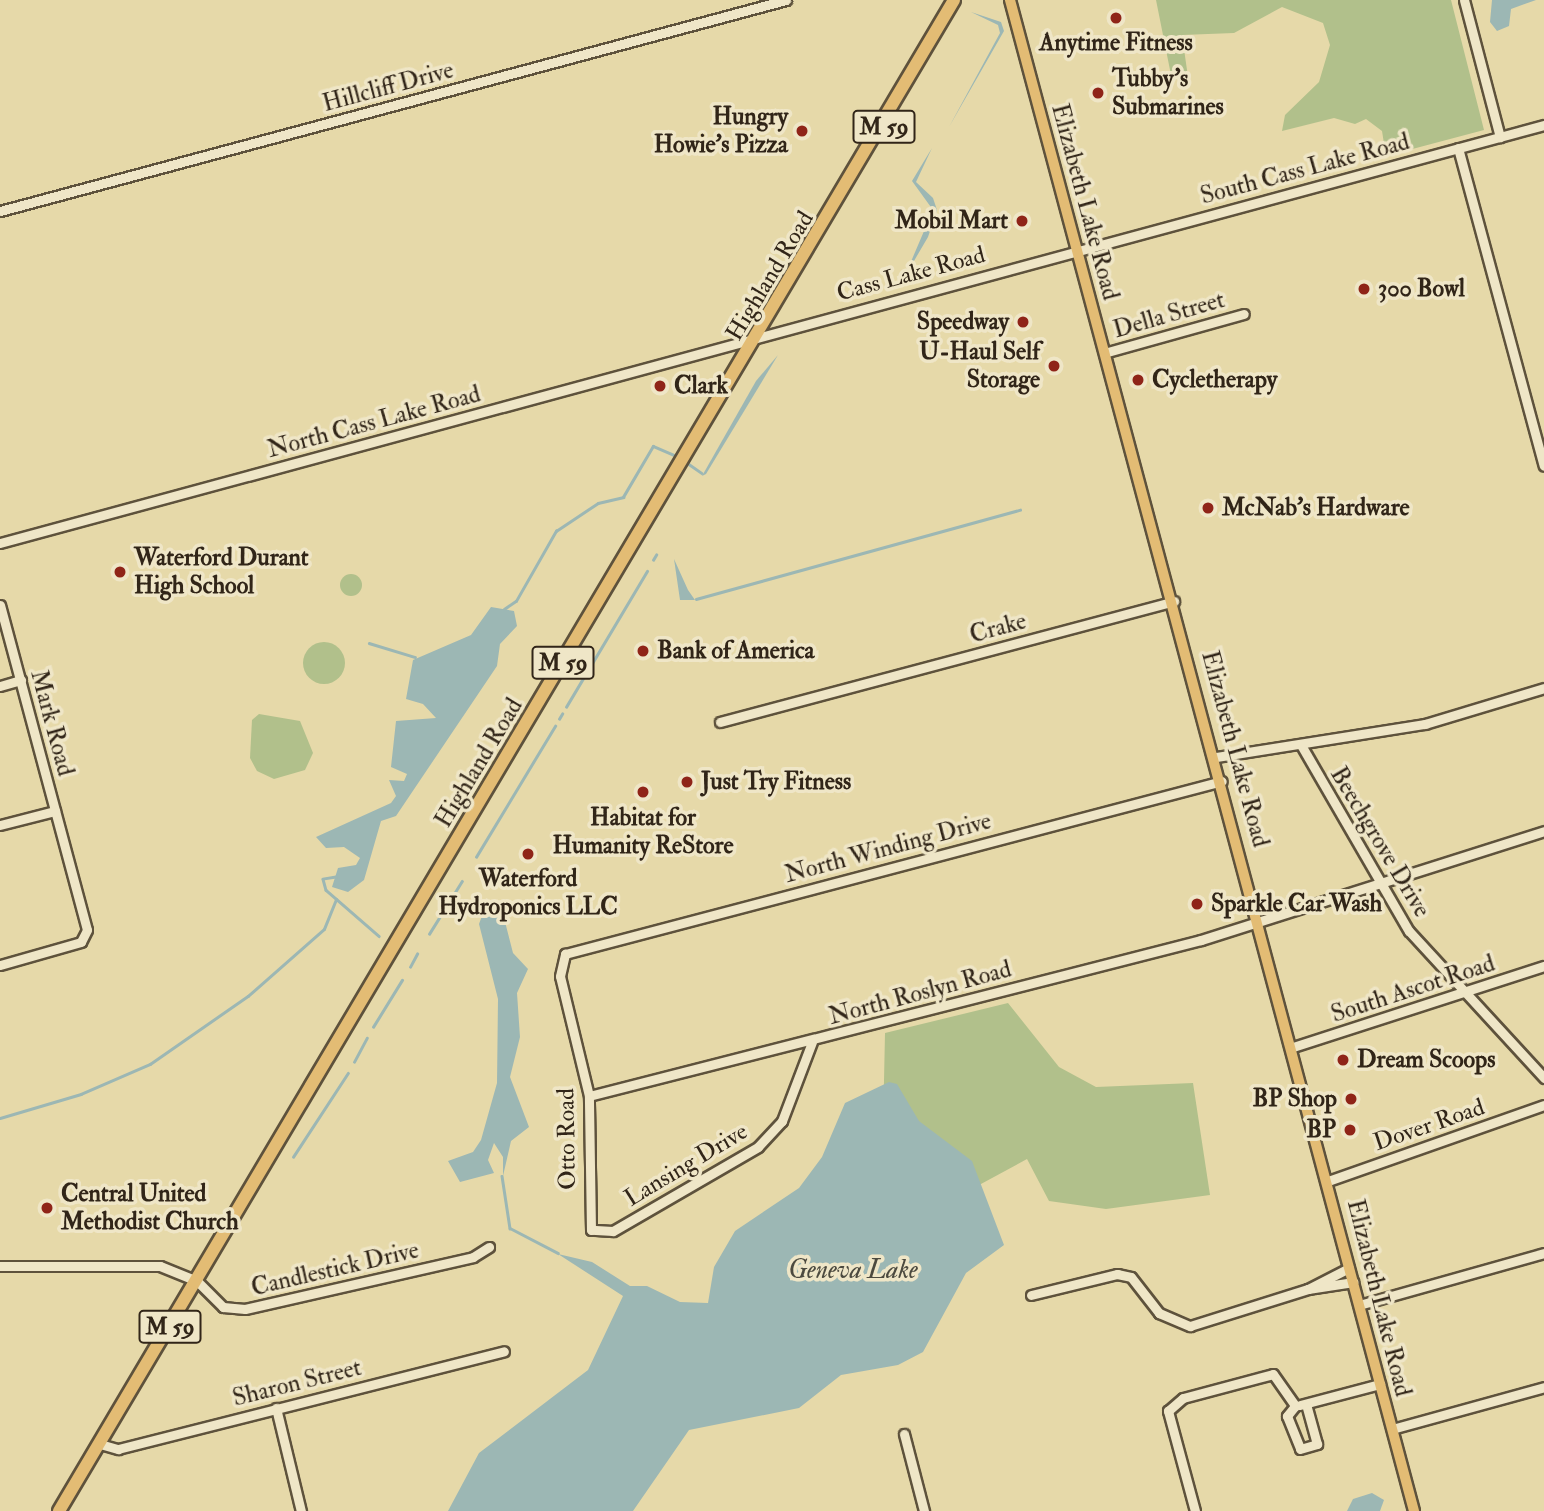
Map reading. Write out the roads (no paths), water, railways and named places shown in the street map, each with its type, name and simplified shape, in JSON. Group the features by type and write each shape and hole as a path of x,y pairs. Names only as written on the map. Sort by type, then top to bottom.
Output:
{"highway":[{"name":"Highland Road","path":"59,1511 684,461 954,0"}],"main road":[{"name":"Elizabeth Lake Road","path":"1010,0 1216,757 1414,1511"}],"street":[{"path":"738,0 741,12"},
{"name":"Hillcliff Drive","path":"0,211 785,0"},
{"path":"1464,0 1500,137"},
{"name":"South Cass Lake Road","path":"1076,248 1544,125"},
{"path":"1458,148 1544,466"},
{"name":"Cass Lake Road","path":"757,337 1076,248"},
{"name":"Della Street","path":"1104,353 1244,314"},
{"name":"North Cass Lake Road","path":"0,542 757,337"},
{"name":"Crake","path":"720,722 1174,601"},
{"name":"Mark Road","path":"0,605 66,851 86,937 0,965"},
{"path":"0,686 21,680"},
{"path":"1216,757 1425,724 1544,688"},
{"name":"Beechgrove Drive","path":"1301,745 1378,886 1409,931 1544,1077"},
{"name":"North Winding Drive","path":"565,954 1222,781"},
{"path":"0,825 55,811"},
{"name":"North Roslyn Road","path":"589,1096 812,1042 1260,923 1544,831"},
{"name":"Otto Road","path":"565,954 560,976 589,1096 588,1222 603,1235"},
{"name":"South Ascot Road","path":"1293,1047 1544,966"},
{"name":"Lansing Drive","path":"603,1235 758,1147 782,1121 812,1042"},
{"name":"Dover Road","path":"1328,1181 1544,1105"},
{"name":"Candlestick Drive","path":"197,1281 223,1307 261,1308 473,1257 489,1247"},
{"path":"1359,1305 1544,1253"},
{"path":"0,1266 160,1266 197,1281"},
{"path":"1308,1289 1349,1268"},
{"path":"1031,1295 1117,1274 1131,1277 1159,1313 1190,1326 1308,1289 1353,1282"},
{"name":"Sharon Street","path":"100,1444 118,1449 504,1351"},
{"path":"1195,1511 1168,1411 1183,1398 1273,1374 1295,1406"},
{"path":"1306,1404 1317,1444 1300,1449 1287,1416 1295,1406 1380,1384"},
{"path":"1392,1429 1544,1387"},
{"path":"275,1408 301,1511"},
{"path":"904,1434 924,1511"}],"water":[{"path":"1492,0 1536,0 1511,9 1509,26 1497,31 1490,22"},
{"path":"971,12 1001,22 1004,31 949,127 1000,33 998,25"},
{"path":"932,148 916,182 933,198 937,210 928,237 904,278 933,210 912,181"},
{"path":"778,355 706,474 702,476 756,381"},
{"path":"674,559 688,590 695,600 680,600"},
{"path":"491,607 514,611 517,626 500,644 497,666 396,816 381,821 364,880 348,892 332,887 338,868 356,865 360,858 344,847 326,848 316,837 391,803 396,796 389,780 404,781 407,774 391,767 396,721 436,718 423,704 406,699 413,660 471,635"},
{"path":"502,910 513,953 528,969 517,993 520,1037 510,1077 529,1127 511,1141 503,1176 503,1157 494,1143 488,1160 494,1173 460,1182 448,1161 473,1152 481,1140 497,1083 498,999 479,924 483,913"},
{"name":"Geneva Lake","path":"889,1082 897,1084 919,1121 972,1161 1004,1245 966,1273 923,1352 898,1365 841,1375 799,1408 689,1430 633,1511 448,1511 479,1453 588,1370 623,1296 558,1254 592,1262 630,1286 647,1286 680,1302 708,1303 714,1267 735,1231 799,1188 822,1157 845,1103"},
{"path":"1372,1493 1384,1500 1380,1511 1347,1511 1353,1499"}],"waterway":[{"path":"504,609 516,601 556,531 598,503 623,497 653,446 677,456"},
{"path":"686,462 702,473"},
{"path":"696,599 1020,510"},
{"path":"653,560 656,555"},
{"path":"566,707 647,571"},
{"path":"369,643 415,657"},
{"path":"559,719 562,714"},
{"path":"476,857 555,726"},
{"path":"336,877 323,879 326,890 379,936"},
{"path":"429,934 462,881"},
{"path":"474,898 491,911"},
{"path":"0,1118 81,1094 150,1064 248,996 324,929 336,899"},
{"path":"410,967 417,954"},
{"path":"373,1027 402,980"},
{"path":"354,1062 367,1038"},
{"path":"293,1157 348,1073"},
{"path":"502,1176 510,1228 558,1253"}],"place":[{"name":"Anytime Fitness","path":"1116,18"},
{"name":"Tubby's Submarines","path":"1098,93"},
{"name":"Hungry Howie's Pizza","path":"802,131"},
{"name":"Mobil Mart","path":"1022,221"},
{"name":"300 Bowl","path":"1364,289"},
{"name":"Speedway","path":"1023,322"},
{"name":"U-Haul Self Storage","path":"1054,366"},
{"name":"Cycletherapy","path":"1138,380"},
{"name":"Clark","path":"660,386"},
{"name":"McNab's Hardware","path":"1208,508"},
{"name":"Waterford Durant High School","path":"120,572"},
{"name":"Bank of America","path":"643,651"},
{"name":"Just Try Fitness","path":"687,782"},
{"name":"Habitat for Humanity ReStore","path":"643,792"},
{"name":"Waterford Hydroponics LLC","path":"528,854"},
{"name":"Sparkle Car Wash","path":"1197,904"},
{"name":"Dream Scoops","path":"1343,1060"},
{"name":"BP Shop","path":"1351,1099"},
{"name":"BP","path":"1350,1130"},
{"name":"Central United Methodist Church","path":"47,1208"}]}
